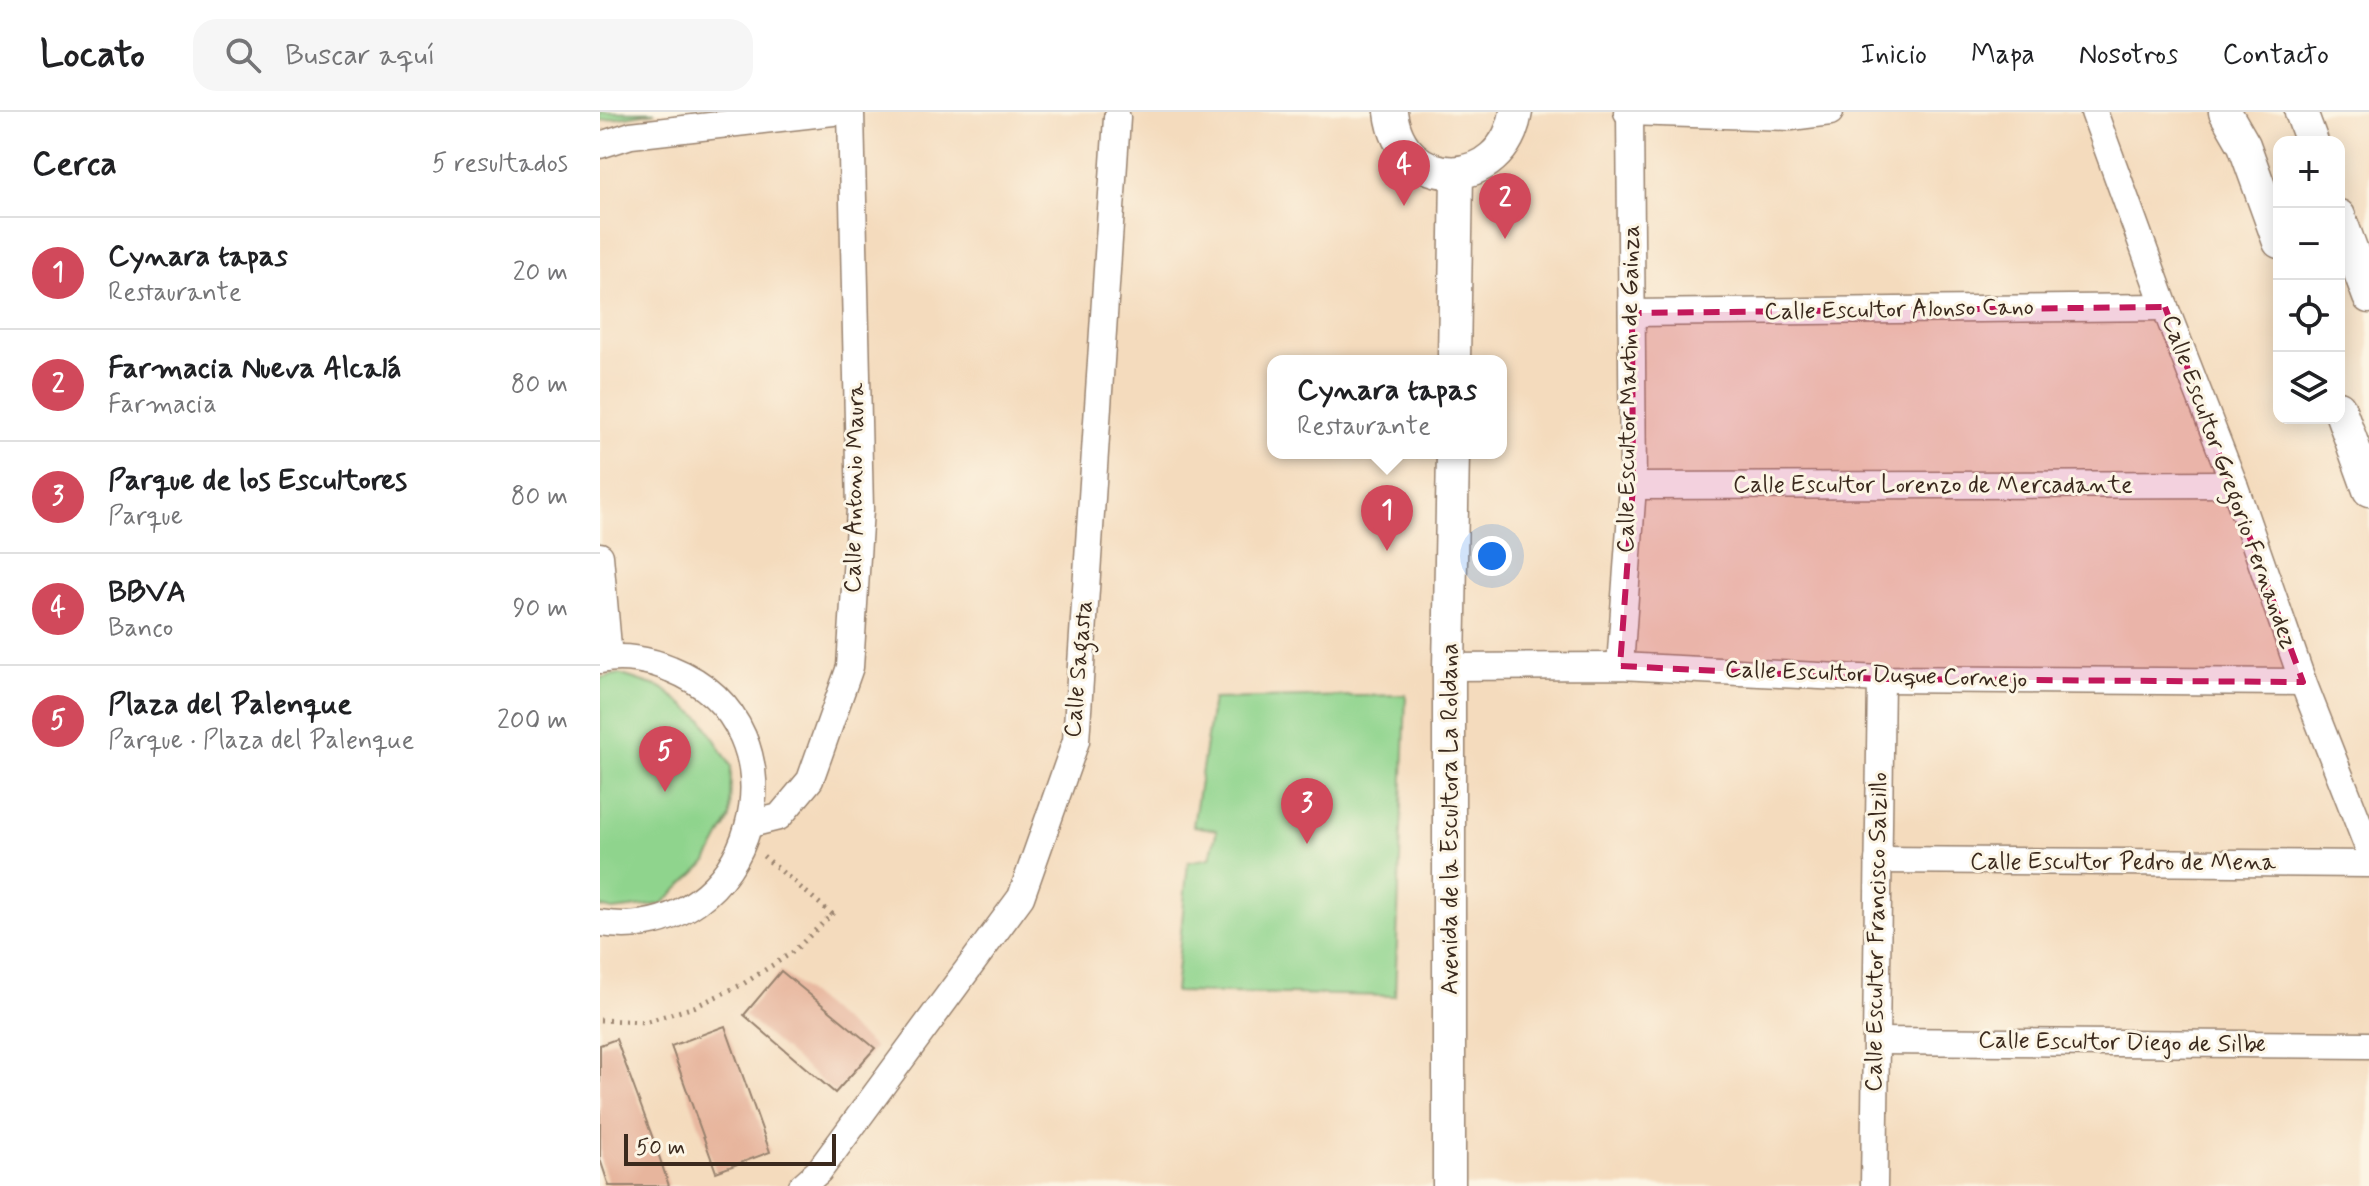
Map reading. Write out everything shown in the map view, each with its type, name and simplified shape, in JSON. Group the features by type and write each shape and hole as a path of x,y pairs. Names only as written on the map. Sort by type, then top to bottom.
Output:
{"street":[{"path":"600,145 631,135 833,112"},
{"name":"Calle Antonio Maura","path":"748,832 779,817 810,780 850,667 860,509 851,112"},
{"path":"1391,112 1393,128 1402,147 1417,162 1436,171 1457,173 1476,169 1492,160 1506,146 1514,128 1516,112"},
{"path":"1628,112 1791,117 1830,112"},
{"name":"Calle Escultor Martin de Gainza","path":"1620,666 1633,486 1628,112"},
{"name":"Calle Escultor Gregorio Fernandez","path":"2094,112 2234,484 2303,682 2369,850"},
{"path":"2225,112 2244,145 2273,225"},
{"path":"2301,112 2310,136"},
{"name":"Calle Sagasta","path":"802,1186 819,1171 1021,897 1076,741 1118,114"},
{"path":"1454,355 1457,173"},
{"path":"2345,232 2369,297"},
{"name":"Calle Escultor Alonso Cano","path":"1632,313 2165,307"},
{"path":"2345,424 2369,490"},
{"name":"Avenida de la Escultora La Roldana","path":"1449,1186 1449,667 1453,459"},
{"name":"Calle Escultor Lorenzo de Mercadante","path":"1633,486 2234,484"},
{"path":"600,556 604,659 651,661 690,677 723,704 745,740 755,781 748,832 725,876 695,903 659,920 619,926 600,923"},
{"name":"Calle Escultor Duque Cornejo","path":"1449,667 1620,666 1881,679 2303,682"},
{"name":"Calle Escultor Francisco Salzillo","path":"1874,1186 1881,679"},
{"name":"Calle Escultor Pedro de Mena","path":"1878,860 2369,864"},
{"name":"Calle Escultor Diego de Silbe","path":"1876,1041 2369,1045"}],"path":[{"path":"600,1020 645,1022 694,1007 743,984 793,952 832,914 748,832"}],"highlighted area":[{"path":"2165,307 2303,682 1881,679 1620,666 1633,486 1632,313"}],"green space":[{"path":"600,112 655,112 600,121"},
{"path":"619,674 662,688 703,720 731,766 730,818 707,862 662,904 613,910 600,907 600,678"},
{"path":"1406,695 1395,996 1175,992 1188,862 1210,858 1217,830 1193,826 1213,699"}],"building":[{"path":"781,971 875,1048 835,1093 744,1015"},
{"path":"725,1026 770,1152 716,1172 671,1046"},
{"path":"616,1039 669,1186 609,1186 600,1159 600,1045"}],"place":[{"name":"BBVA","path":"1404,206"},
{"name":"Farmacia Nueva Alcalá","path":"1505,239"},
{"name":"Cynara tapas","path":"1387,551"},
{"name":"Plaza del Palenque","path":"665,792"},
{"name":"Parque de los Escultores","path":"1307,844"}]}
